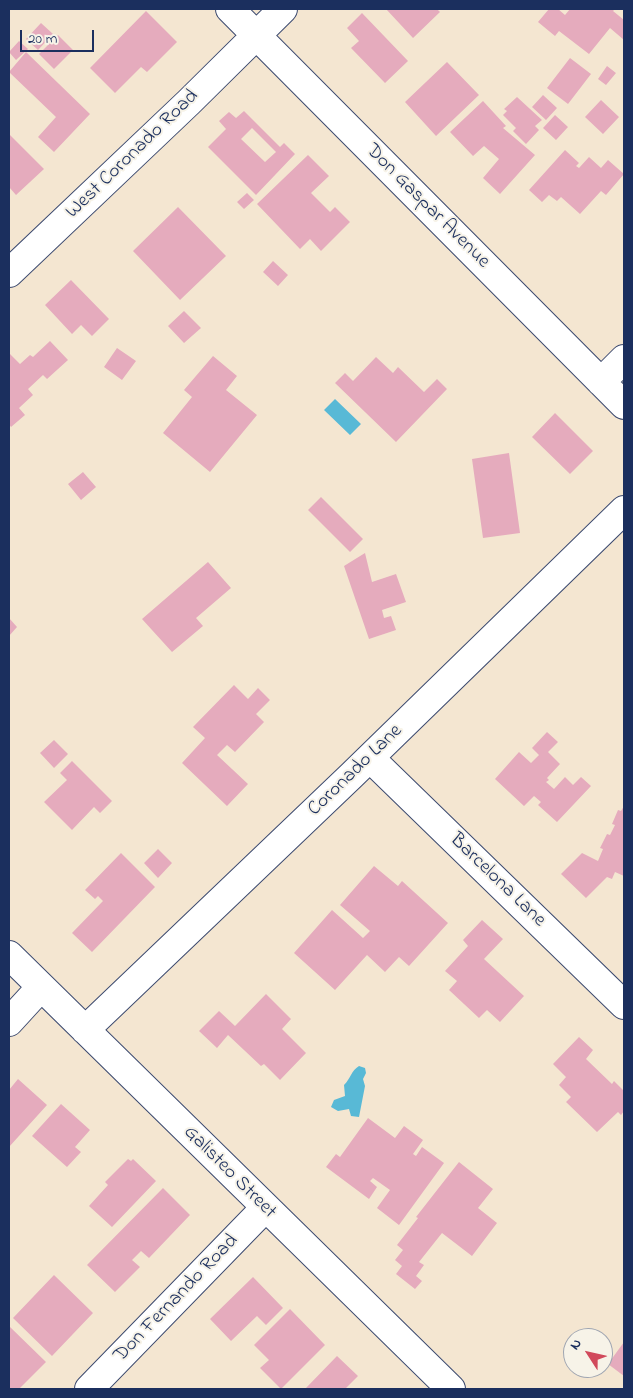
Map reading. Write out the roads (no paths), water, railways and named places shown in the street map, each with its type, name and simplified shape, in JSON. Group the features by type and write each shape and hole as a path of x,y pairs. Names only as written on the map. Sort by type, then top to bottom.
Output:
{"street":[{"name":"Don Gaspar Avenue","path":"230,9 624,405"},
{"name":"West Coronado Road","path":"9,273 189,102 283,9"},
{"path":"601,382 624,359"},
{"name":"Coronado Lane","path":"85,1030 370,758 624,510"},
{"name":"Barcelona Lane","path":"370,758 624,1005"},
{"name":"Galisteo Street","path":"9,955 451,1389"},
{"path":"9,1022 41,987"},
{"name":"Don Fernando Road","path":"90,1389 265,1208"}],"water":[{"path":"335,399 361,424 350,435 324,410"},
{"path":"359,1066 365,1068 366,1073 363,1079 365,1086 359,1117 351,1116 349,1109 338,1111 331,1107 334,1100 345,1096 344,1085"}]}
